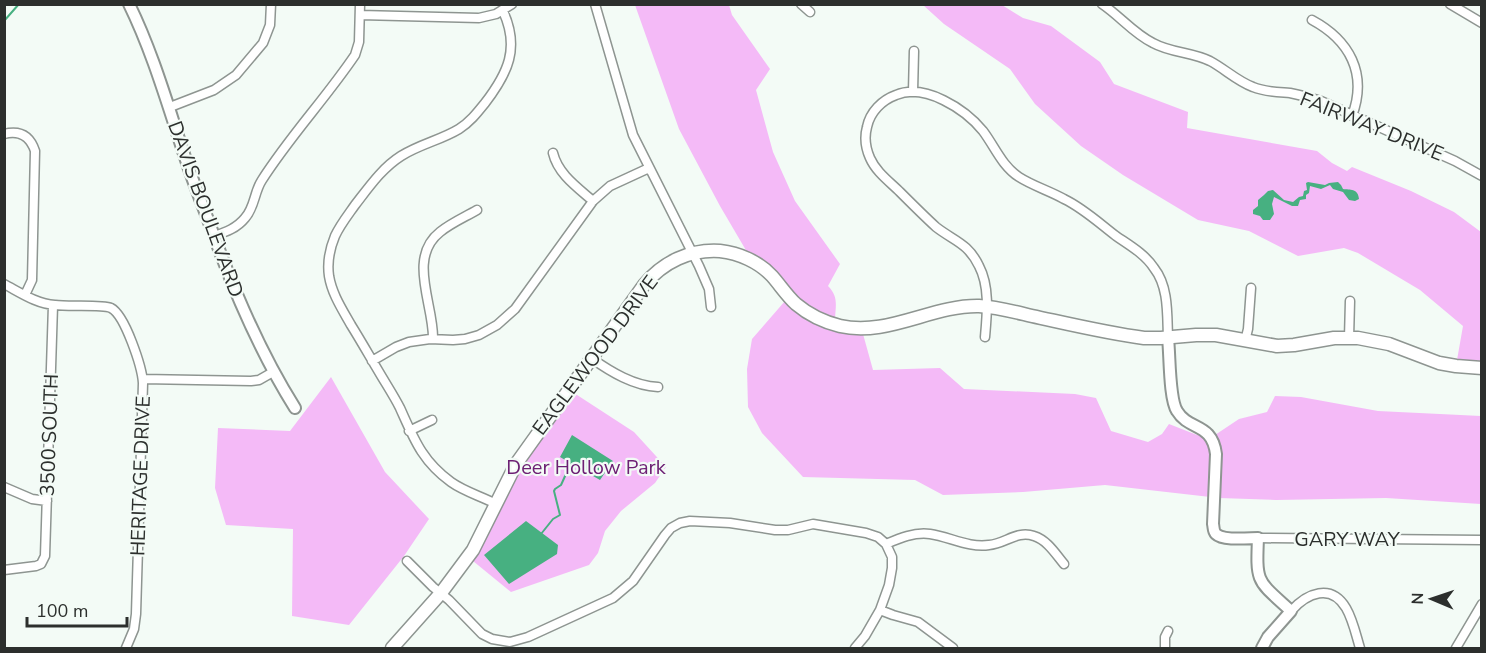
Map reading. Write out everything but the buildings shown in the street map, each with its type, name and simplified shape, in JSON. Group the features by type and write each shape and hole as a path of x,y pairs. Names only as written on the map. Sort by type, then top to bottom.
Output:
{"main road":[{"name":"EAGLEWOOD DRIVE","path":"393,648 441,593 473,550 516,465 650,278 671,262 693,253 719,251 746,258 767,272 789,297 808,313 846,327 879,327 960,308 987,307 1144,338 1216,335 1267,345 1286,346 1334,338 1382,342 1439,363 1482,368"}],"street":[{"name":"DAVIS BOULEVARD","path":"129,4 170,107 189,169 240,302 273,372 296,408"},
{"path":"170,107 214,90 236,75 263,43 270,25 271,4"},
{"path":"214,236 233,229 247,216 261,180 355,55 359,42 360,4"},
{"path":"360,15 484,17 503,11 512,4"},
{"path":"595,4 633,135 693,253 709,289 711,307"},
{"path":"801,4 810,12"},
{"name":"FAIRWAY DRIVE","path":"1102,4 1140,35 1159,46 1210,61 1252,87 1321,101 1455,161 1482,176"},
{"path":"1450,4 1482,23"},
{"path":"496,504 466,491 445,477 417,445 397,402 338,303 329,275 329,260 334,237 342,223 387,167 394,160 412,150 464,126 476,115 498,86 507,66 510,51 509,29 503,11"},
{"path":"1312,20 1327,28 1338,38 1352,60 1358,90 1352,116"},
{"path":"913,92 914,51"},
{"path":"986,337 985,281 975,258 962,244 936,226 890,182 873,164 867,150 866,135 869,120 877,108 895,95 913,92 926,94 963,112 982,130 1000,159 1014,173 1080,208 1151,264 1158,273 1164,290 1168,338"},
{"path":"4,134 9,132 25,135 34,147 32,280 25,295"},
{"path":"553,153 562,172 593,201"},
{"path":"372,361 409,342 433,339 459,340 492,329 515,309 593,201 610,186 649,168"},
{"path":"433,339 433,326 423,270 426,252 439,232 477,210"},
{"path":"4,285 53,305"},
{"path":"1245,341 1251,288"},
{"path":"1349,338 1350,302"},
{"name":"HERITAGE DRIVE","path":"53,305 112,309 137,353 143,379 136,619 126,648"},
{"name":"3500 SOUTH","path":"4,570 34,567 41,564 45,553 53,305"},
{"name":"GARY WAY","path":"1168,338 1174,406 1183,419 1206,432 1214,444 1216,459 1213,524 1215,532 1220,537 1482,540"},
{"path":"591,358 636,383 658,387"},
{"path":"143,379 251,381 259,380 273,372"},
{"path":"409,431 432,420"},
{"path":"4,487 32,499 47,501"},
{"path":"407,561 486,637 504,642 528,637 619,593 636,578 668,531 675,525 685,522 737,523 776,530 816,524 872,534 886,544 892,557 892,568 880,610 855,648"},
{"path":"886,544 903,537 921,534 986,546 1029,534 1043,540 1064,564"},
{"path":"1258,538 1257,569 1260,581 1291,611"},
{"path":"1262,648 1268,637 1301,600 1321,593 1336,598 1344,605 1360,648"},
{"path":"1456,648 1482,604"},
{"path":"880,610 918,622 953,648"},
{"path":"1165,648 1165,637 1168,631"}],"green space":[{"path":"635,5 729,5 732,15 770,69 756,90 773,152 795,201 840,264 828,286 835,297 835,318 803,302 775,271 747,252 679,129"},
{"path":"923,5 1002,5 1023,18 1051,26 1100,62 1114,84 1188,112 1187,128 1317,151 1347,171 1352,167 1411,191 1454,212 1481,232 1481,361 1457,360 1463,326 1420,290 1358,253 1344,248 1298,256 1249,231 1198,220 1123,175 1081,146 1035,104 1010,69 944,24"},
{"path":"785,301 793,309 821,326 841,332 863,334 873,370 940,368 964,389 1075,394 1096,398 1111,431 1148,442 1162,434 1169,424 1197,435 1215,435 1239,419 1267,412 1275,396 1301,397 1378,411 1481,416 1481,504 1386,498 1276,500 1219,498 1105,485 1023,492 943,495 915,480 803,477 762,433 748,407 747,369 752,339"},
{"path":"331,377 385,472 429,519 404,556 349,625 292,616 293,529 226,525 215,488 218,428 290,431"},
{"name":"Deer Hollow Park","path":"574,393 634,432 666,467 655,483 621,511 605,531 598,553 589,565 511,592 473,561 489,534 520,466 541,434"}],"shaded area":[{"path":"1308,182 1325,185 1338,182 1343,189 1355,191 1359,199 1349,200 1343,192 1333,189 1330,185 1321,189 1310,186 1306,199 1300,200 1298,206 1292,206 1274,197 1272,204 1274,214 1270,220 1263,220 1260,216 1253,214 1253,210 1258,206 1258,200 1268,191 1273,190 1284,200 1293,202 1303,196"},
{"path":"572,435 613,461 600,480 560,457"},
{"path":"526,521 558,545 557,554 509,584 484,555"}],"waterway":[{"path":"4,21 19,4"},
{"path":"541,534 553,519 560,515 554,491 561,485 571,463"}]}
